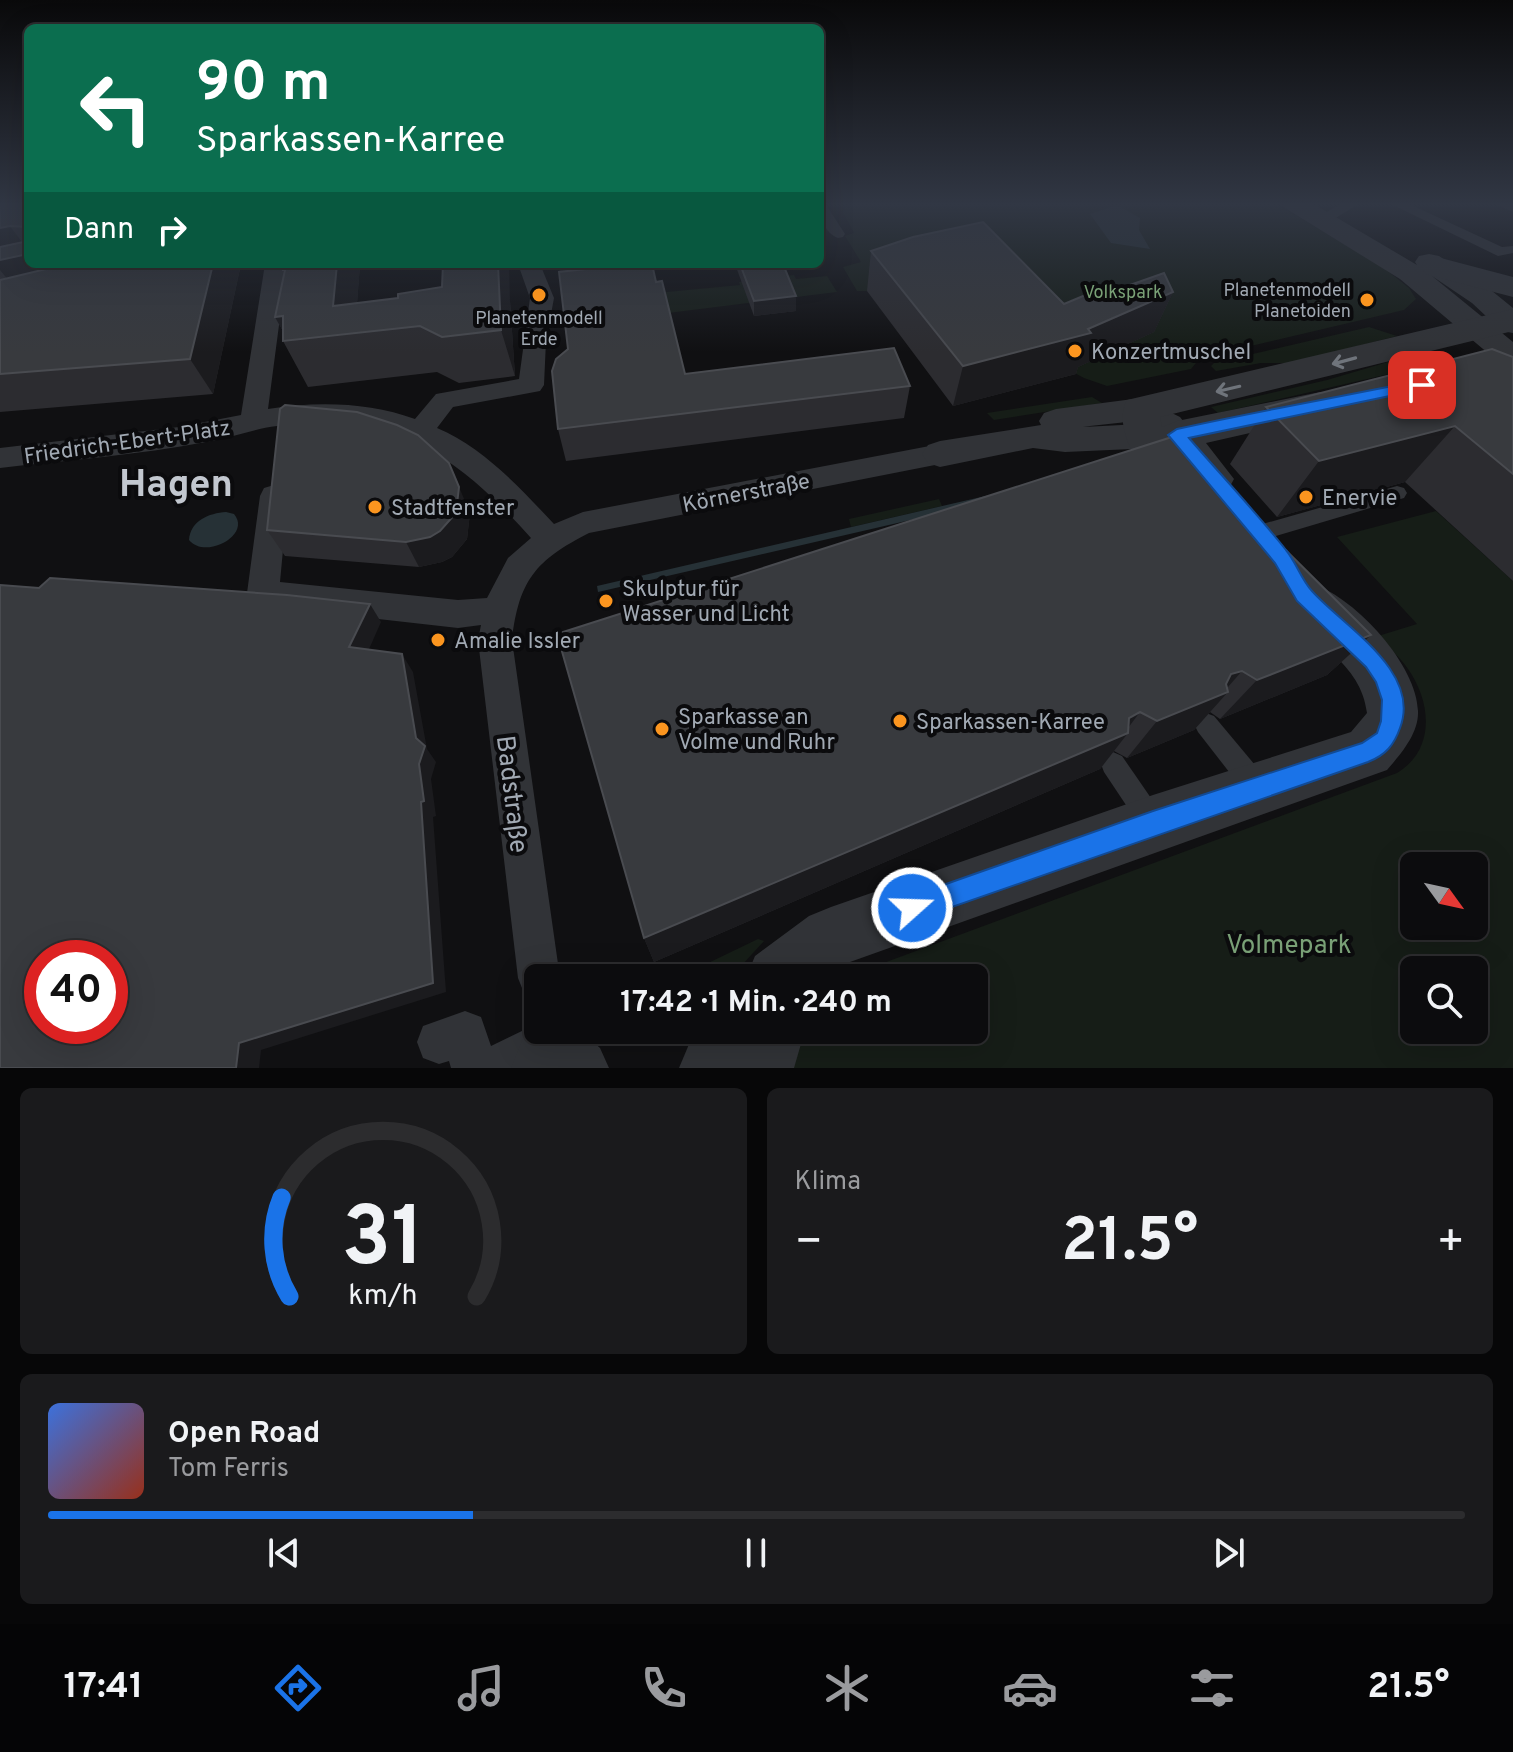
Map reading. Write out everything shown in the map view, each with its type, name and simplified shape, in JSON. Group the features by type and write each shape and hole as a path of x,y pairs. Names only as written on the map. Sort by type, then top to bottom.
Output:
{"street":[{"path":"1387,253 1513,360"},
{"path":"1412,253 1512,313"},
{"path":"276,268 267,419 277,455 263,593 458,614 498,610"},
{"path":"421,430 445,400 531,385 535,330 542,319 546,281"},
{"name":"Körnerstraße","path":"1154,427 1304,372 1474,328 1512,313"},
{"path":"1476,371 1513,360"},
{"name":"Körnerstraße","path":"498,610 514,573 526,557 549,538 583,523 1033,436 1065,440 1361,398"},
{"name":"Friedrich-Ebert-Platz","path":"0,458 200,433 267,419 350,414 379,418 421,430 453,447 517,502 549,538"},
{"path":"798,964 831,938 1153,823 1368,752 1385,739 1392,721 1392,700 1385,679 1373,661 1259,554 1154,427"},
{"name":"Badstraße","path":"498,610 495,640 504,727 537,964"},
{"path":"439,1042 465,1033 474,1068"},
{"path":"712,1068 723,1044"},
{"path":"761,1068 768,1044"},
{"path":"496,1068 555,1052"}],"lane":[{"path":"1259,554 1397,493"},
{"path":"1206,724 1258,788"},
{"path":"1113,764 1153,823"}],"green space":[{"name":"Volkspark","path":"855,253 1359,253 1409,288 1416,299 1404,310 1200,358 1191,369 1107,386 1084,378 897,280 867,291 857,291 843,267 861,262"},
{"path":"794,275 796,279 827,276 837,292 660,314 656,293 740,285 739,282"},
{"path":"1369,327 1397,336 1292,363 1261,363 1216,371 1211,366 1214,363"},
{"path":"1422,352 1437,363 1218,413 1211,407 1327,380"},
{"path":"1092,397 1102,403 994,420 987,413"},
{"path":"939,499 942,506 851,527 849,519"},
{"name":"Volmepark","path":"1436,511 1513,581 1513,1068 778,1068 790,1044 988,1044 988,964 881,964 1397,773 1418,752 1424,739 1425,711 1416,682 1378,636 1417,624 1337,537"},
{"path":"758,939 764,941 743,964 706,964"}],"shaded area":[{"path":"1132,462 1136,468 598,592 597,586"},
{"path":"226,512 234,514 238,522 232,537 215,546 205,547 189,540 193,528 202,519"}],"building":[{"path":"0,253 24,253 24,255 0,260"},
{"path":"872,253 1013,253 1064,304 1088,294 1093,298 1164,273 1173,292 1088,329 1091,333 963,366"},
{"path":"50,268 212,268 190,359 0,374 0,280"},
{"path":"337,268 333,306 398,298 398,294 442,287 443,268 498,268 501,330 442,337 420,326 283,341 283,316 275,317 283,270"},
{"path":"595,268 653,268 656,282 662,281 685,374 894,348 910,386 558,429 552,371 556,359 568,349 559,272"},
{"path":"742,268 785,268 796,296 754,301"},
{"path":"1492,349 1513,357 1513,474 1455,426 1319,461 1266,407"},
{"name":"Stadtfenster","path":"285,405 357,412 418,435 449,463 459,487 456,513 430,537 406,542 267,530 280,409"},
{"name":"Sparkassen-Karree","path":"1172,437 1371,635 1257,680 1242,671 1231,674 1226,684 1228,692 1157,721 1140,712 1129,718 1128,733 644,938 557,634"},
{"path":"50,578 370,604 349,647 402,654 416,738 425,746 419,764 424,801 421,802 433,983 239,1043 236,1068 0,1068 0,585 39,588"}],"place":[{"name":"Planetenmodell Erde","path":"539,295"},
{"name":"Planetenmodell Planetoiden","path":"1367,300"},
{"name":"Konzertmuschel","path":"1075,351"},
{"name":"Enervie","path":"1306,497"},
{"name":"Stadtfenster","path":"375,507"},
{"name":"Skulptur für Wasser und Licht","path":"606,601"},
{"name":"Amalie Issler","path":"438,640"},
{"name":"Sparkassen-Karree","path":"900,721"},
{"name":"Sparkasse an Volme und Ruhr","path":"662,729"}],"district":[{"name":"Hagen","path":"176,483"}],"route":[{"path":"912,908 1153,823 1368,752 1385,739 1392,721 1392,700 1385,679 1373,661 1304,595 1281,557 1177,435 1286,410 1422,385"}]}
